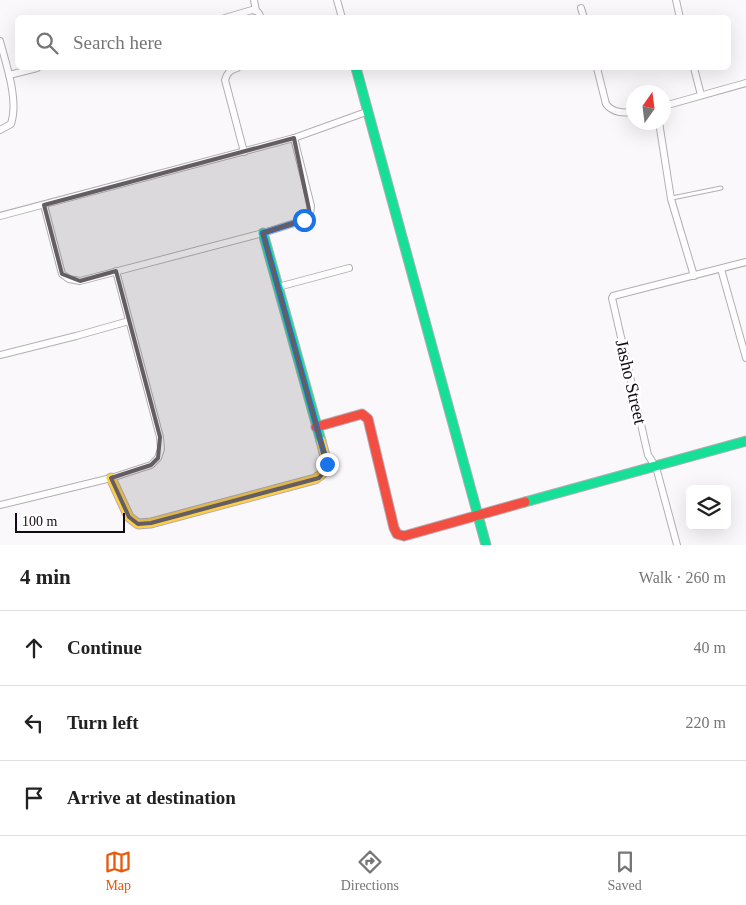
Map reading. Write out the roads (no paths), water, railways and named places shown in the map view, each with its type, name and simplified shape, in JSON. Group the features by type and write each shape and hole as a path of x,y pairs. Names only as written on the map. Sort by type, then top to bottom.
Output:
{"street":[{"path":"254,0 256,10 260,15"},
{"path":"337,0 341,15"},
{"path":"676,0 679,15"},
{"path":"581,8 583,15"},
{"path":"235,15 256,10"},
{"path":"0,41 9,75 14,106 14,116 11,124 0,130"},
{"path":"9,75 29,70"},
{"path":"231,70 225,80 244,152"},
{"path":"357,70 486,545"},
{"path":"598,70 606,104 609,108 626,113"},
{"path":"695,70 702,95"},
{"path":"671,104 746,83"},
{"path":"0,216 294,138 369,112"},
{"path":"660,130 671,198 694,276 746,262"},
{"path":"44,205 62,274 69,279 80,281 263,233 304,220 310,214 311,206 294,138"},
{"path":"111,478 130,518 138,524 151,523 319,478 324,472 327,464 263,233"},
{"path":"278,287 349,268"},
{"path":"721,269 746,354"},
{"path":"0,505 111,478 151,465 158,458 161,449 160,437 116,272"},
{"name":"Jasho Street","path":"677,545 656,467 648,455 612,300 613,296 694,276"},
{"path":"0,355 129,321"},
{"path":"316,427 355,415 362,414 368,419 394,528 397,534 404,536 746,442"}],"lane":[{"path":"671,198 721,188"}]}
